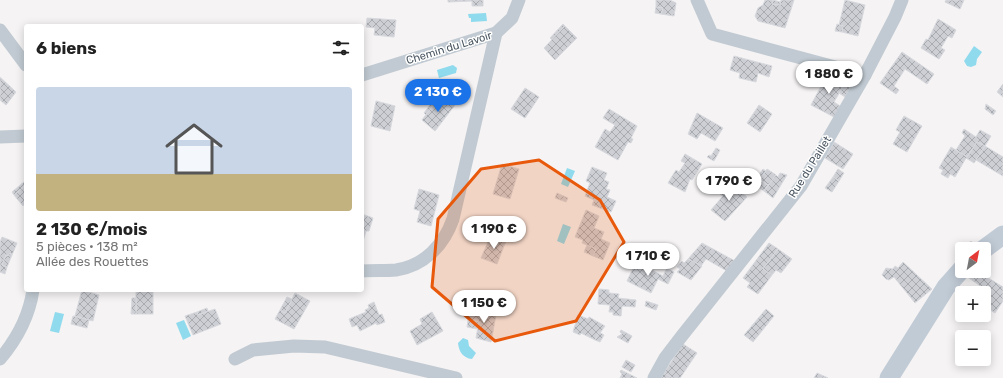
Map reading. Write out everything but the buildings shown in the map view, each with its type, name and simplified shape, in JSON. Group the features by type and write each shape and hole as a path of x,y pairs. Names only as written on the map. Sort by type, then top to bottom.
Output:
{"street":[{"name":"Chemin du Lavoir","path":"364,74 496,33 512,18 519,0"},
{"path":"697,0 712,34 865,76"},
{"name":"Rue du Paillet","path":"654,378 665,358 681,337 801,186 865,76 902,0"},
{"path":"0,30 24,62"},
{"path":"364,271 395,270 413,265 432,252 446,234 452,219 496,33"},
{"path":"0,137 24,136"},
{"path":"991,244 1003,235"},
{"path":"889,378 946,287 955,277"},
{"path":"0,359 13,343 22,326 32,292"},
{"path":"235,359 253,350 294,346 325,347 456,378"}],"highlighted area":[{"path":"539,160 600,200 624,242 576,321 495,341 432,287 438,219 481,169"}],"water":[{"path":"486,13 487,21 471,22 471,18 469,18 468,14"},
{"path":"974,46 982,52 977,59 976,65 971,67 967,66 964,61"},
{"path":"453,65 457,68 456,73 439,78 437,70"},
{"path":"567,168 575,171 568,187 561,184"},
{"path":"563,224 571,227 564,244 557,241"},
{"path":"55,312 64,314 59,333 50,331"},
{"path":"184,320 191,336 183,340 176,323"},
{"path":"463,338 468,340 469,346 476,353 472,359 464,356 459,349 458,343"}]}
